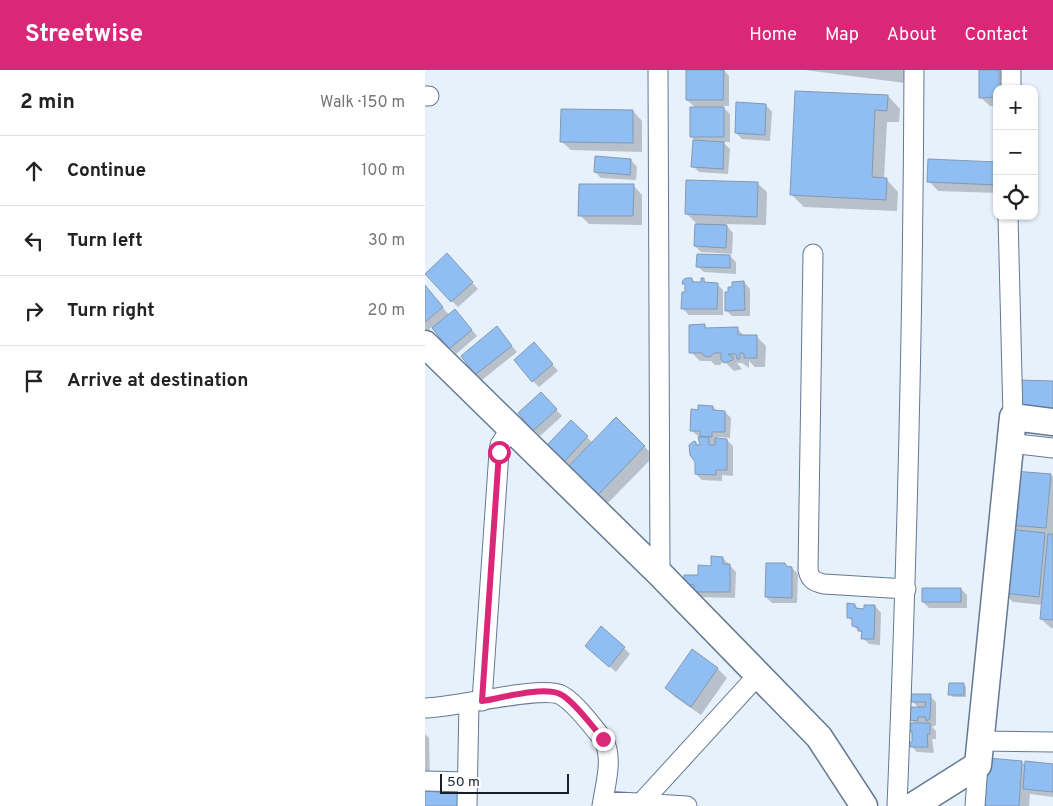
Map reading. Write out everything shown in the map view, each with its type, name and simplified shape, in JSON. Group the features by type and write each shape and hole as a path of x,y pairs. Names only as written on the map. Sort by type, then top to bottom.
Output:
{"street":[{"path":"657,70 660,574"},
{"path":"897,806 906,589 913,264 914,70"},
{"path":"1011,70 1011,85"},
{"path":"975,806 1013,417 1007,220"},
{"path":"813,254 807,570 812,580 824,584 906,589"},
{"path":"425,344 660,574 819,737 864,806"},
{"path":"1013,417 1053,422"},
{"path":"467,806 499,452 503,440 511,428"},
{"path":"1010,444 1053,448"},
{"path":"641,804 758,675"},
{"path":"425,708 542,691 559,694 568,699 603,739 606,745 609,758 602,804 687,806"},
{"path":"913,806 979,753 1053,742"},
{"path":"425,781 468,782"}],"building":[{"path":"686,70 724,70 723,100 686,100"},
{"path":"979,70 999,70 999,85 993,85 993,97 979,98"},
{"path":"795,91 888,95 887,111 875,110 872,177 887,178 886,200 790,195"},
{"path":"736,102 766,104 765,135 735,133"},
{"path":"690,107 724,107 724,137 690,137"},
{"path":"561,109 633,110 633,143 560,142"},
{"path":"693,140 724,142 723,169 691,167"},
{"path":"595,156 631,159 630,175 594,172"},
{"path":"928,159 993,162 993,185 927,182"},
{"path":"686,180 758,182 757,217 685,214"},
{"path":"579,184 634,184 633,216 578,216"},
{"path":"695,224 727,225 726,248 694,246"},
{"path":"447,253 473,282 451,302 425,274"},
{"path":"697,254 730,255 730,268 696,267"},
{"path":"686,278 692,278 692,282 701,282 701,278 704,278 704,282 718,283 717,309 681,309 682,292 685,292 685,284 682,284"},
{"path":"744,281 745,310 725,311 725,292 728,292 728,287 732,287 732,282"},
{"path":"425,285 443,307 425,322"},
{"path":"455,309 472,330 449,349 432,328"},
{"path":"705,324 705,328 738,327 738,335 757,335 757,358 744,358 744,353 740,353 740,359 737,359 736,354 728,354 733,357 733,360 724,363 721,359 721,353 714,353 710,357 704,356 702,353 689,353 689,325"},
{"path":"497,326 512,346 475,375 461,356"},
{"path":"534,342 553,364 532,382 514,360"},
{"path":"1019,380 1053,381 1053,416 1018,415"},
{"path":"541,392 557,409 533,431 518,413"},
{"path":"698,405 713,406 713,410 725,411 725,432 712,432 712,437 700,436 700,431 690,431 691,409 698,410"},
{"path":"616,417 645,446 598,495 569,466"},
{"path":"571,420 588,436 564,462 547,445"},
{"path":"698,437 709,437 709,445 715,445 715,438 727,439 727,470 716,470 716,475 695,474 695,462 690,455 689,445 694,441 696,445 700,445"},
{"path":"1014,471 1051,474 1046,528 1009,525"},
{"path":"1009,529 1045,533 1039,597 1003,593"},
{"path":"1048,534 1053,534 1053,620 1040,619"},
{"path":"711,556 723,557 723,564 730,564 730,592 694,592 694,585 684,584 684,575 698,575 698,565 711,566"},
{"path":"766,563 785,563 786,566 792,567 792,598 765,597"},
{"path":"922,588 961,588 961,602 922,602"},
{"path":"847,603 855,604 855,608 864,609 864,605 875,605 874,639 861,639 862,631 858,631 858,627 852,626 852,618 847,618"},
{"path":"601,626 625,647 609,667 585,646"},
{"path":"692,649 718,668 691,707 665,688"},
{"path":"949,683 964,683 964,695 948,695"},
{"path":"911,694 931,694 930,719 926,721 925,717 918,717 918,721 909,720 910,707 925,707 926,702 911,702"},
{"path":"911,723 930,723 930,734 927,734 928,747 910,747 912,731 907,731 907,726 911,726"},
{"path":"988,758 1022,761 1019,806 984,806"},
{"path":"1025,761 1053,764 1053,792 1023,789"},
{"path":"425,791 460,794 458,806 425,806"}],"route":[{"path":"499,452 482,701 542,691 559,694 568,699 603,739"}]}
